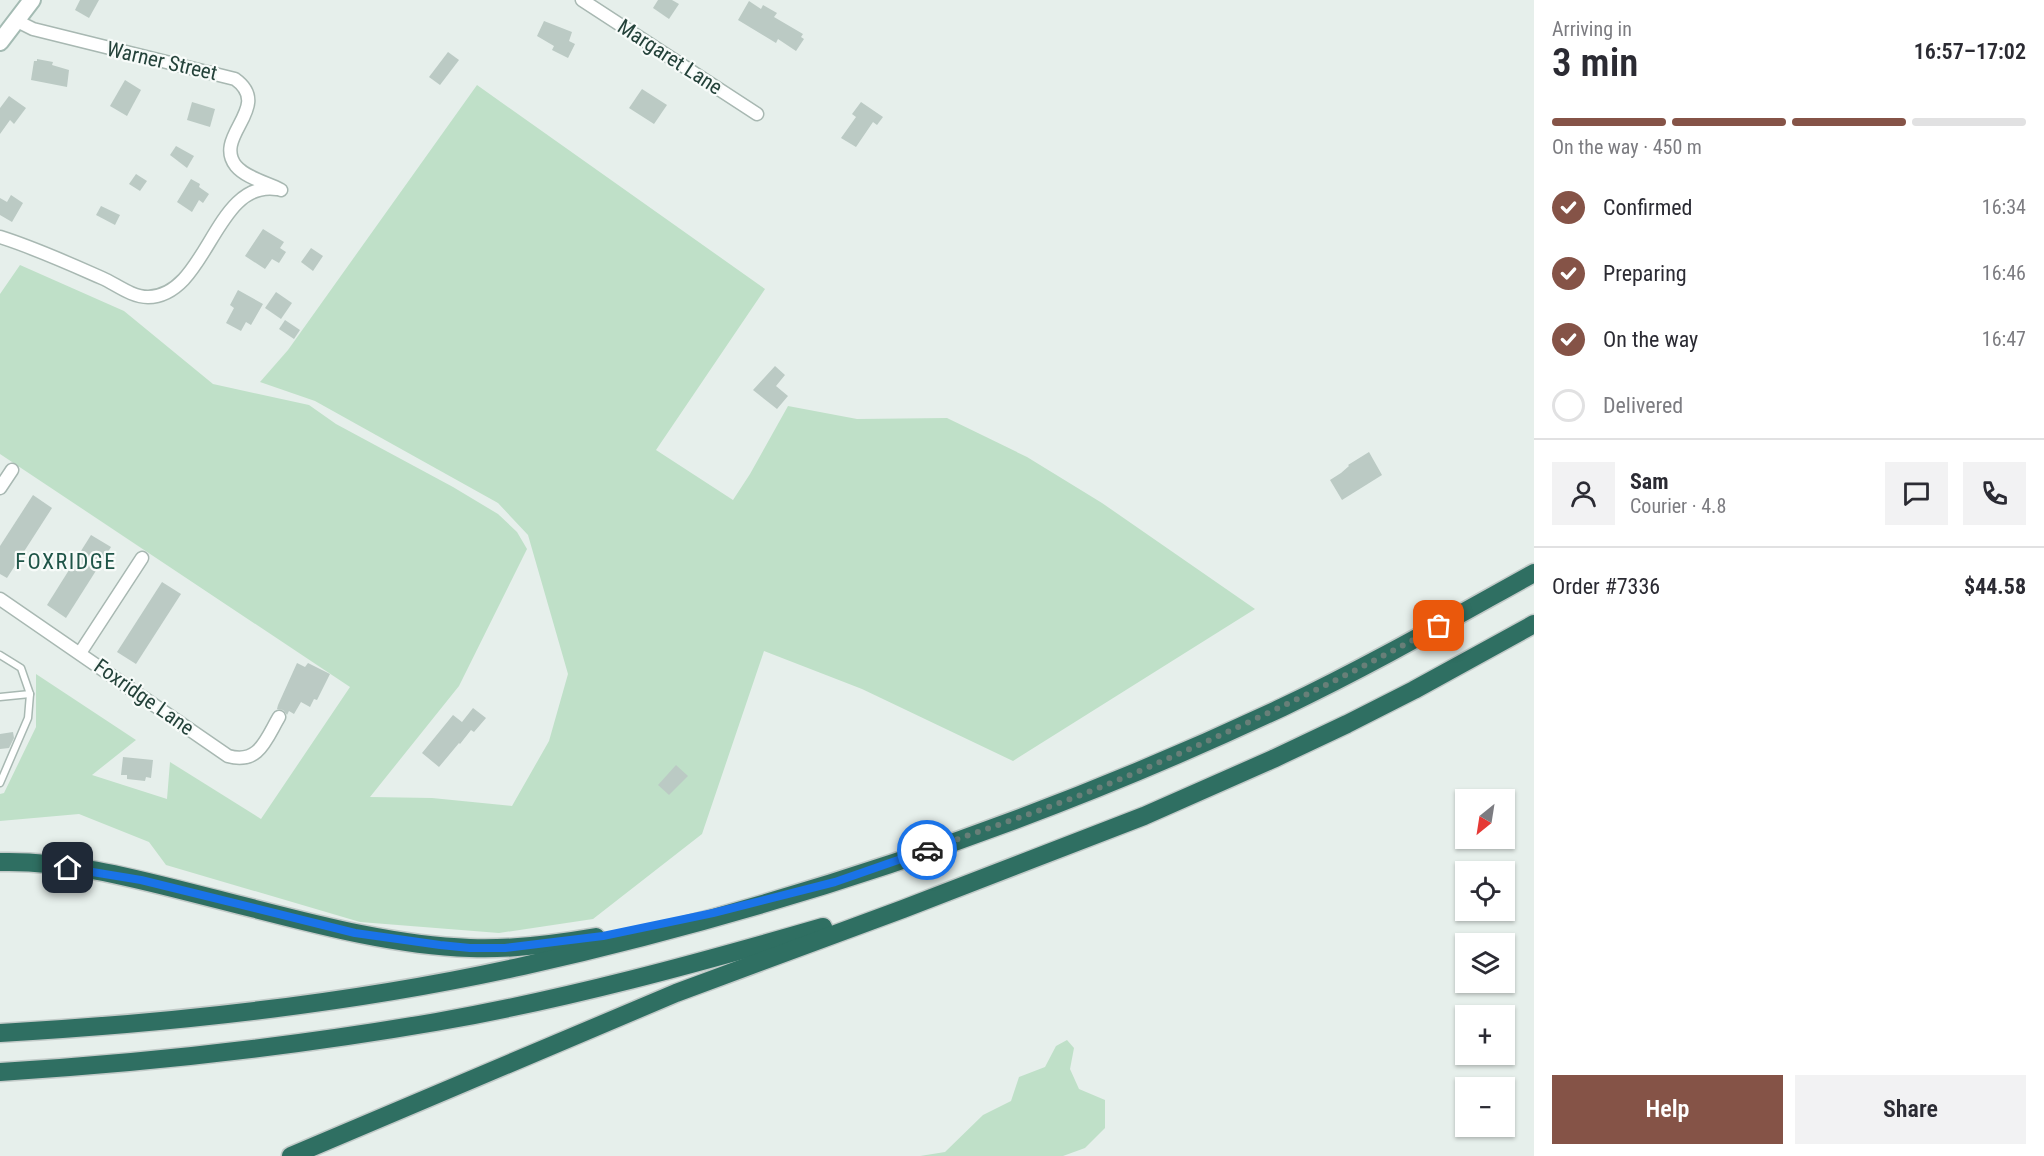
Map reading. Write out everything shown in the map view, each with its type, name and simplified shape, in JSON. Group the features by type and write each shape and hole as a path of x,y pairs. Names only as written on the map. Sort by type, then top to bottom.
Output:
{"highway":[{"path":"0,1033 78,1029 191,1018 409,988 521,966 640,938 835,882 1098,787 1200,744 1292,702 1401,647 1534,573"},
{"path":"291,1156 676,993 1144,816 1273,759 1414,690 1534,624"},
{"path":"0,862 52,865 100,872 355,933 470,948 532,946 603,936 713,913 835,882"},
{"path":"0,1072 203,1056 437,1022 601,987 695,964 891,907 987,875"}],"main road":[{"path":"0,42 32,0"}],"street":[{"name":"Margaret Lane","path":"582,0 757,114"},
{"name":"Warner Street","path":"0,237 64,261 131,293 148,297 169,291 193,267 235,207 250,194 260,190 281,190 243,172 232,159 232,140 248,109 249,100 242,84 235,79 33,29 16,21"},
{"path":"0,488 12,470"},
{"path":"80,653 142,558"},
{"name":"Foxridge Lane","path":"0,599 228,756 244,758 253,755 260,749 279,717"}],"lane":[{"path":"0,655 21,668 30,694 28,718 0,783"},
{"path":"0,697 30,694"}],"green space":[{"path":"477,85 765,289 656,450 733,500 788,406 857,419 947,418 1027,457 1102,503 1255,609 1013,761 862,689 764,651 702,834 593,919 499,933 360,922 166,865 149,842 79,814 0,821 0,794 4,793 36,727 36,674 136,740 92,775 167,799 170,762 261,819 350,687 0,454 0,294 20,265 124,311 213,384 309,405 336,424 498,514 517,532 527,549 459,686 370,797 432,798 512,806 549,741 568,674 528,535 498,503 315,401 260,382 288,350"},
{"path":"1067,1040 1074,1048 1070,1069 1079,1089 1105,1100 1105,1128 1085,1148 1063,1156 920,1156 945,1152 983,1115 1011,1101 1019,1077 1045,1067 1056,1046"}],"building":[{"path":"80,0 99,0 89,18 75,10"},
{"path":"658,0 672,0 679,4 669,19 653,8"},
{"path":"749,1 761,9 763,5 777,13 774,17 803,34 801,37 804,39 796,51 778,39 776,43 738,20"},
{"path":"544,21 572,32 569,41 575,44 568,58 552,50 554,46 537,36"},
{"path":"448,52 459,60 440,85 429,77"},
{"path":"37,59 53,62 52,65 69,70 67,87 31,80 34,61"},
{"path":"125,80 141,90 127,116 110,106"},
{"path":"642,89 667,105 654,124 629,108"},
{"path":"9,96 26,108 14,124 10,120 0,134 0,108"},
{"path":"192,102 215,109 210,127 187,120"},
{"path":"861,102 883,117 877,125 873,122 856,147 841,138 856,117 852,114"},
{"path":"176,146 194,156 187,168 170,155"},
{"path":"136,174 147,181 140,191 129,184"},
{"path":"191,179 200,184 199,187 209,194 203,203 199,200 192,212 177,202"},
{"path":"11,195 23,203 12,222 0,215 0,198 7,202"},
{"path":"101,206 120,215 115,225 96,215"},
{"path":"263,229 284,242 280,248 286,252 279,263 272,259 265,269 245,256"},
{"path":"311,248 323,256 313,271 301,262"},
{"path":"238,290 263,304 251,325 246,322 241,331 226,323 234,308 230,305"},
{"path":"276,292 292,303 281,319 265,308"},
{"path":"285,320 300,330 294,339 279,329"},
{"path":"775,366 785,375 776,386 788,396 777,409 753,390"},
{"path":"1369,452 1382,475 1342,500 1330,480"},
{"path":"33,495 52,508 7,578 0,574 0,546"},
{"path":"91,535 111,547 66,618 47,605"},
{"path":"162,582 181,594 136,664 117,652"},
{"path":"297,663 305,667 308,663 330,674 317,700 314,699 310,707 301,702 294,714 289,711 287,715 283,710 277,709"},
{"path":"473,708 486,718 474,732 471,730 439,767 422,753 453,715 462,722"},
{"path":"13,732 14,738 9,748 0,749 0,734"},
{"path":"123,757 153,760 151,778 146,777 145,781 127,779 127,775 121,775"},
{"path":"676,765 688,776 669,795 658,785"}],"way so far":[{"path":"927,850 1109,783 1200,744 1327,685 1439,626"}],"district":[{"name":"FOXRIDGE","path":"66,561"}],"route":[{"path":"68,868 141,880 355,933 470,948 505,948 568,942 713,913 835,882 927,850"}]}
